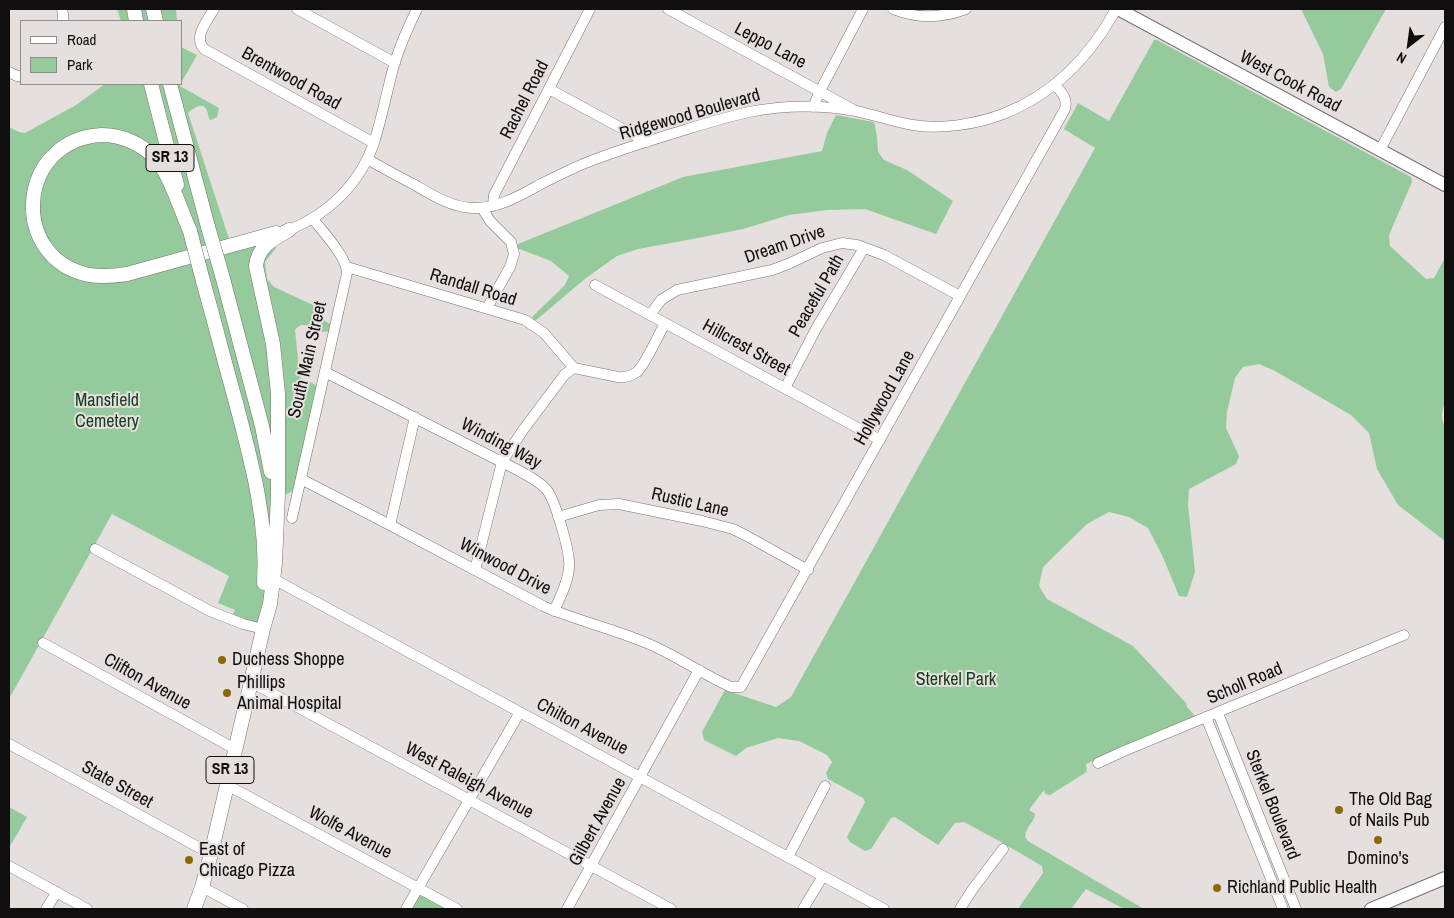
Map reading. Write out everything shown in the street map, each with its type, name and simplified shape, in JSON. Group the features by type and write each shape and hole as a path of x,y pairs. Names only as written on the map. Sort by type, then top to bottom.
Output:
{"highway":[{"name":"SR 13","path":"151,85 246,441 260,504 269,576 270,604 202,887 194,909"},
{"name":"SR 13","path":"170,85 222,275 272,475 276,520 276,548 269,576"},
{"path":"190,231 161,166 145,149 122,138 100,135 71,143 54,154 48,161 34,188 32,199 34,218 43,242 59,261 73,269 90,275 113,276 127,274 289,230"},
{"path":"276,520 278,482 277,374 270,327 256,266 263,247 289,230"}],"main road":[{"name":"West Cook Road","path":"1117,9 1445,185"},
{"path":"1371,909 1445,878"}],"street":[{"name":"Brentwood Road","path":"214,9 199,37 201,46 209,53 374,143"},
{"path":"297,9 395,63"},
{"path":"289,230 313,219 327,209 345,192 368,159 395,63 417,9"},
{"name":"Rachel Road","path":"493,206 494,195 590,9"},
{"name":"Leppo Lane","path":"668,9 858,112"},
{"path":"813,106 863,9"},
{"path":"894,9 910,14 928,16 950,14 966,9"},
{"name":"Ridgewood Boulevard","path":"368,159 449,203 470,208 482,208 505,203 568,171 647,142 724,118 751,112 813,106 858,112 924,127 949,126 985,119 1003,114 1025,104 1055,85 1070,72 1117,9"},
{"path":"1380,150 1445,27"},
{"name":"Hollywood Lane","path":"699,670 731,687 741,687 1065,109 1066,98 1055,85"},
{"path":"549,89 647,142"},
{"path":"482,208 490,221 510,242 514,254 510,266 487,308"},
{"path":"313,219 347,267"},
{"name":"Dream Drive","path":"650,315 661,300 670,293 682,288 772,270 827,246 842,243 851,244 884,255 960,296"},
{"name":"Peaceful Path","path":"785,388 817,327 864,248"},
{"name":"Randall Road","path":"347,267 525,320 549,339 574,368"},
{"name":"South Main Street","path":"292,518 347,267"},
{"name":"Hillcrest Street","path":"595,285 880,440"},
{"path":"475,570 502,462 523,430 565,374 574,368 618,378 624,378 635,373 643,363 665,323"},
{"name":"Winding Way","path":"325,372 502,462 547,489 551,495 568,551 569,569 554,611"},
{"path":"390,525 415,417"},
{"name":"Winwood Drive","path":"301,479 554,611 638,639 671,654 699,670"},
{"name":"Rustic Lane","path":"558,517 599,505 614,504 638,508 733,529 808,570"},
{"path":"95,549 210,611 243,624 263,629"},
{"name":"Chilton Avenue","path":"269,576 884,909"},
{"name":"Scholl Road","path":"1098,763 1404,635"},
{"name":"Clifton Avenue","path":"43,643 235,749"},
{"name":"Gilbert Avenue","path":"567,909 699,670"},
{"name":"West Raleigh Avenue","path":"252,682 671,909"},
{"path":"406,909 520,712"},
{"name":"Sterkel Boulevard","path":"1218,713 1296,909"},
{"name":"Sterkel Boulevard","path":"1206,717 1283,909"},
{"name":"State Street","path":"9,744 210,854"},
{"name":"Wolfe Avenue","path":"227,785 457,909"},
{"path":"788,857 825,786"},
{"path":"960,909 1003,849"},
{"path":"9,866 87,909"},
{"path":"804,909 823,876"},
{"path":"202,887 243,909"},
{"path":"46,909 57,892"}],"green space":[{"path":"117,9 176,9 177,20 121,20"},
{"path":"1301,9 1386,9 1341,89 1336,92 1329,87 1323,54"},
{"name":"Sterkel Park","path":"1154,40 1411,177 1412,182 1389,235 1390,246 1426,279 1434,278 1445,258 1445,403 1442,420 1445,426 1445,541 1398,505 1377,469 1369,433 1351,415 1275,371 1259,364 1243,367 1235,378 1227,412 1226,428 1239,456 1236,464 1189,489 1188,504 1195,572 1187,597 1179,596 1162,555 1148,528 1129,517 1109,512 1087,524 1043,567 1039,586 1047,599 1133,646 1186,703 1187,707 1196,717 1086,764 1087,771 1085,773 1050,795 1045,794 1044,790 1029,810 1035,814 1026,833 1025,837 1028,841 1144,909 1124,909 1086,889 1071,909 1018,909 1043,873 1042,866 1001,842 964,822 955,823 938,845 895,817 891,818 871,849 865,851 850,842 847,837 865,802 863,798 828,779 826,773 832,762 827,755 799,741 778,738 746,748 736,756 704,740 702,732 725,690 776,707 791,697 1095,148 1064,129 1078,103 1109,121"},
{"path":"182,48 197,55 182,81"},
{"name":"Mansfield Cemetery","path":"104,85 180,85 219,108 217,117 211,120 206,109 202,106 196,107 188,113 230,242 276,243 276,248 265,262 267,279 274,287 313,305 318,316 332,324 330,332 318,331 305,325 301,325 295,330 300,378 318,387 293,491 282,494 266,636 229,621 235,610 218,603 229,576 112,514 9,699 9,127 25,133 76,105"},
{"path":"836,115 874,122 878,152 884,160 907,170 953,201 936,234 865,209 827,210 789,215 743,229 638,249 617,256 586,278 535,321 532,317 565,285 569,276 551,261 517,248 518,244 683,177 822,151 827,133"},
{"path":"9,807 27,817 9,848"},
{"path":"418,888 457,909 406,909"}],"place":[{"name":"Duchess Shoppe","path":"222,660"},
{"name":"Phillips Animal Hospital","path":"227,693"},
{"name":"The Old Bag of Nails Pub","path":"1339,810"},
{"name":"Domino's","path":"1378,840"},
{"name":"East of Chicago Pizza","path":"189,860"},
{"name":"Richland Public Health","path":"1217,888"}]}
